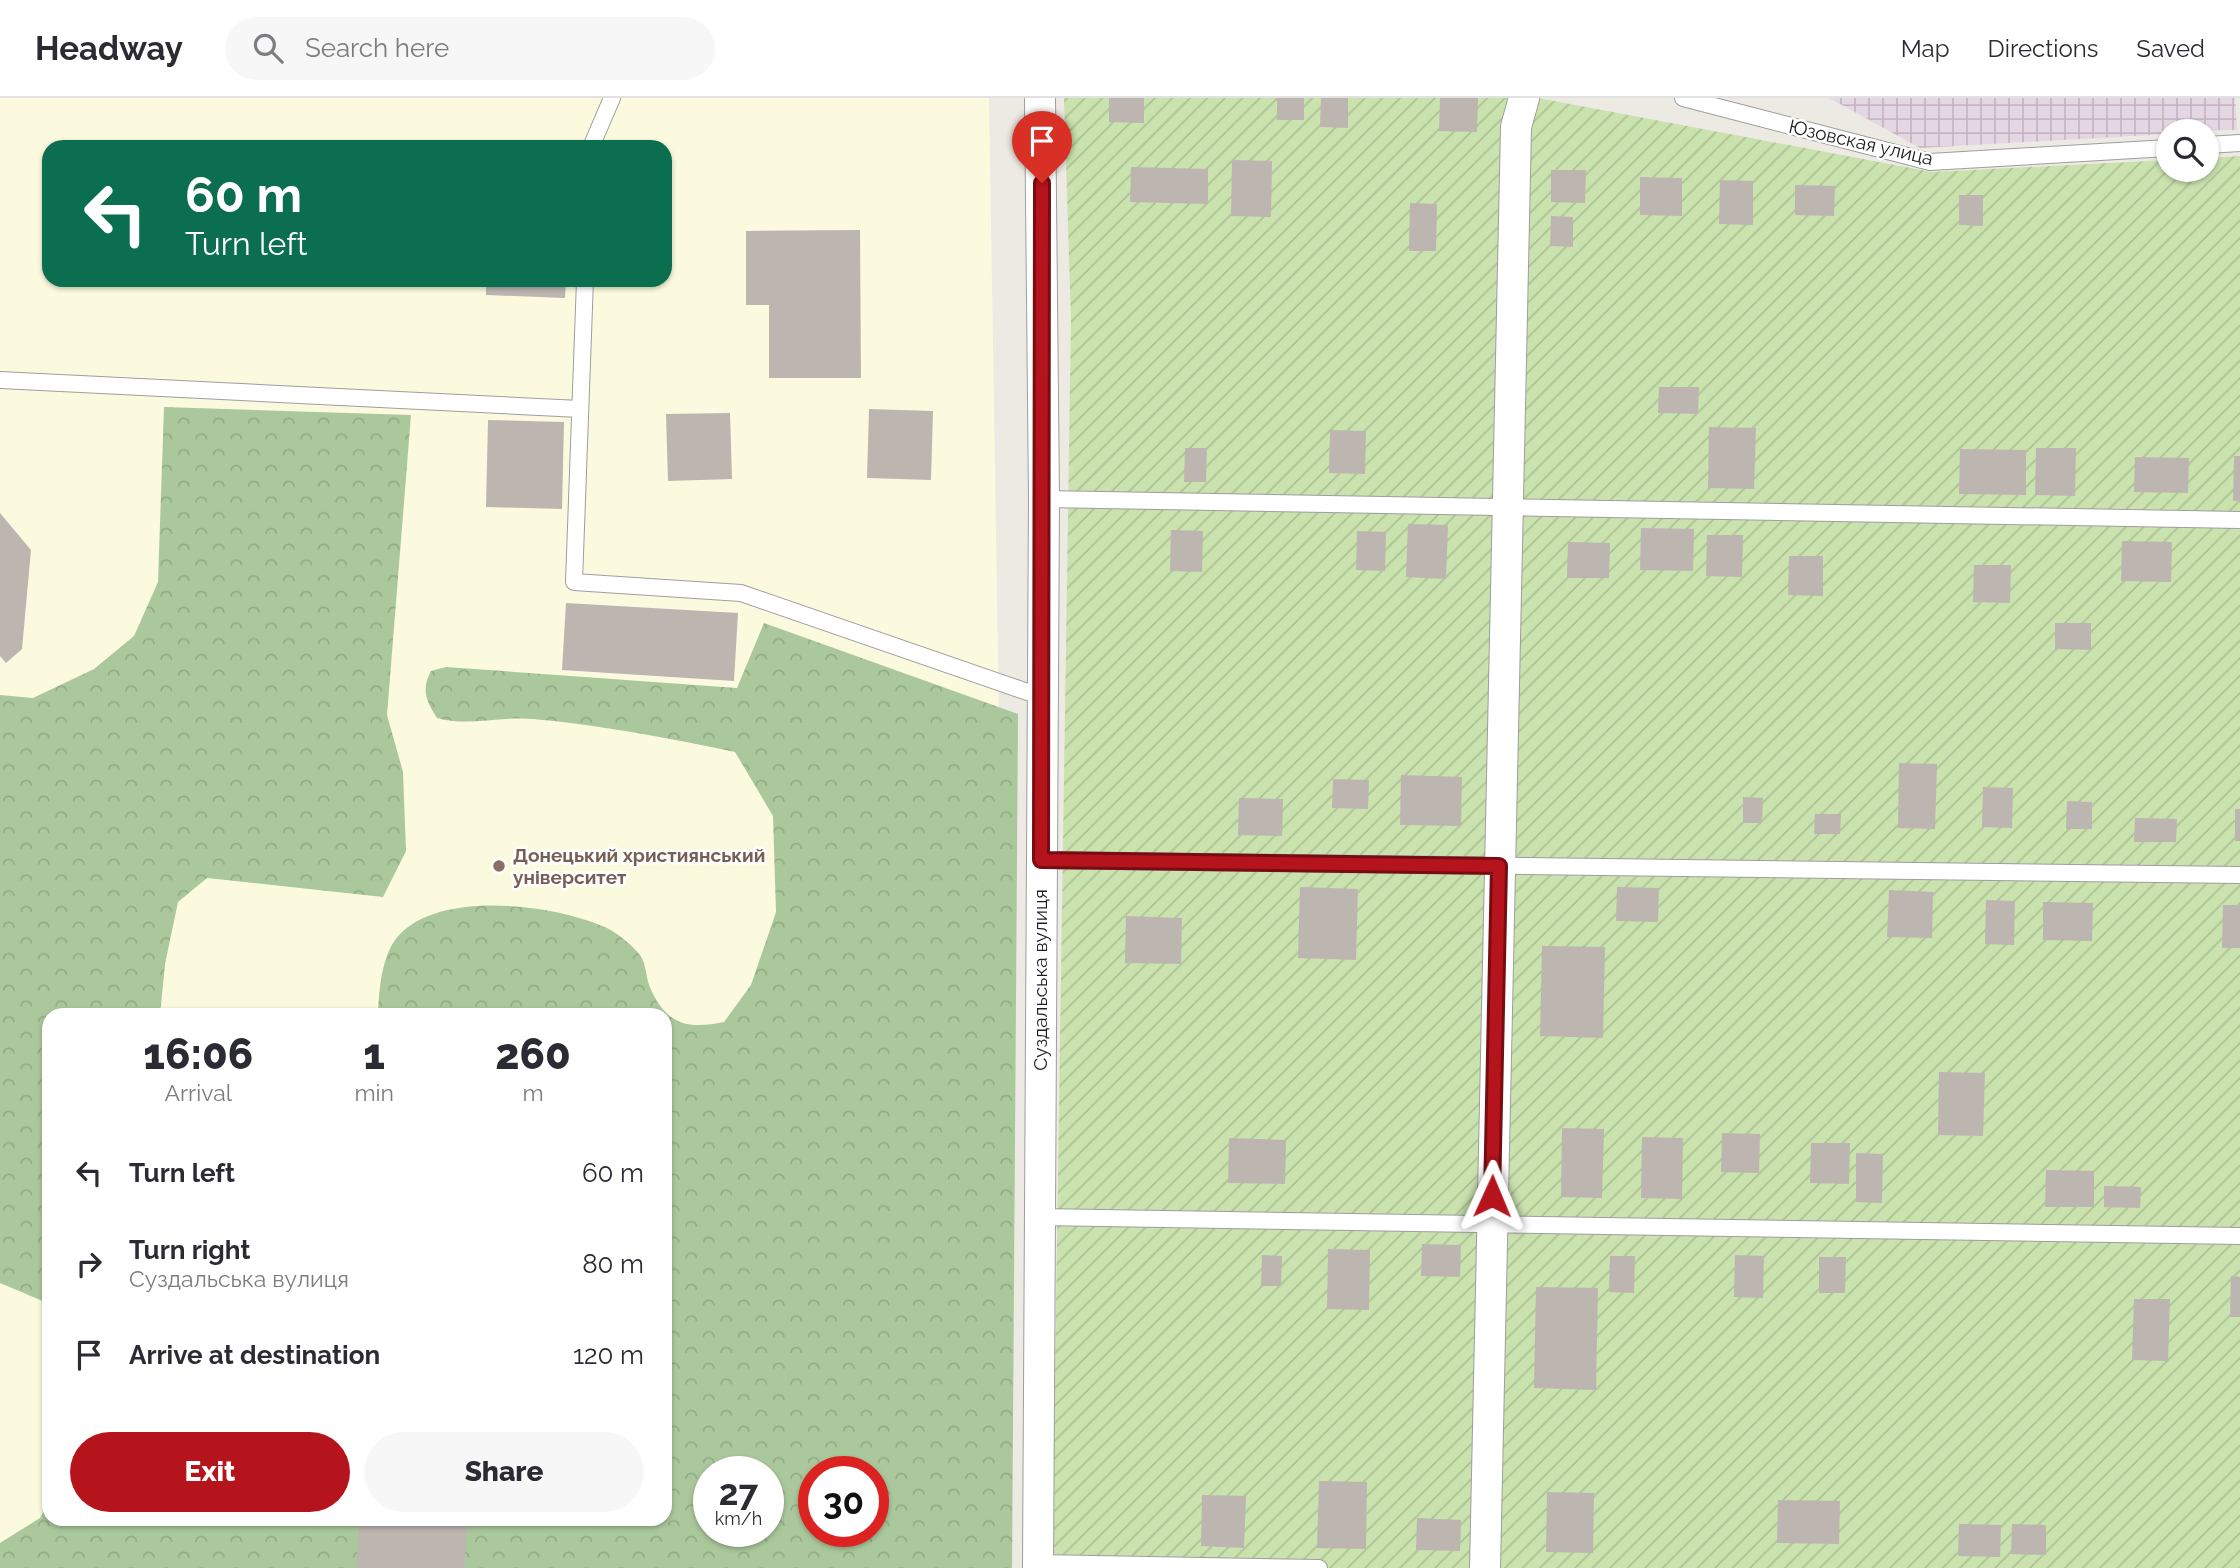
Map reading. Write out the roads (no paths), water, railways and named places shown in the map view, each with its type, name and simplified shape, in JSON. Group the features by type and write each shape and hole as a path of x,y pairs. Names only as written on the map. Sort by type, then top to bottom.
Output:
{"street":[{"name":"Суздальська вулиця","path":"1038,1566 1044,499 1040,98"},
{"path":"1485,1568 1516,127 1524,98"}],"lane":[{"path":"594,140 612,98"},
{"name":"Юзовская улица","path":"1683,98 1930,162 2156,149"},
{"path":"2219,144 2240,143"},
{"path":"585,287 574,582 741,593 1042,697"},
{"path":"0,380 580,409"},
{"path":"1044,499 2240,520"},
{"path":"1041,860 2240,876"},
{"path":"1039,1217 2240,1236"},
{"path":"1038,1566 1319,1568"}],"place":[{"name":"Донецький християнський університет","path":"499,866"}]}
